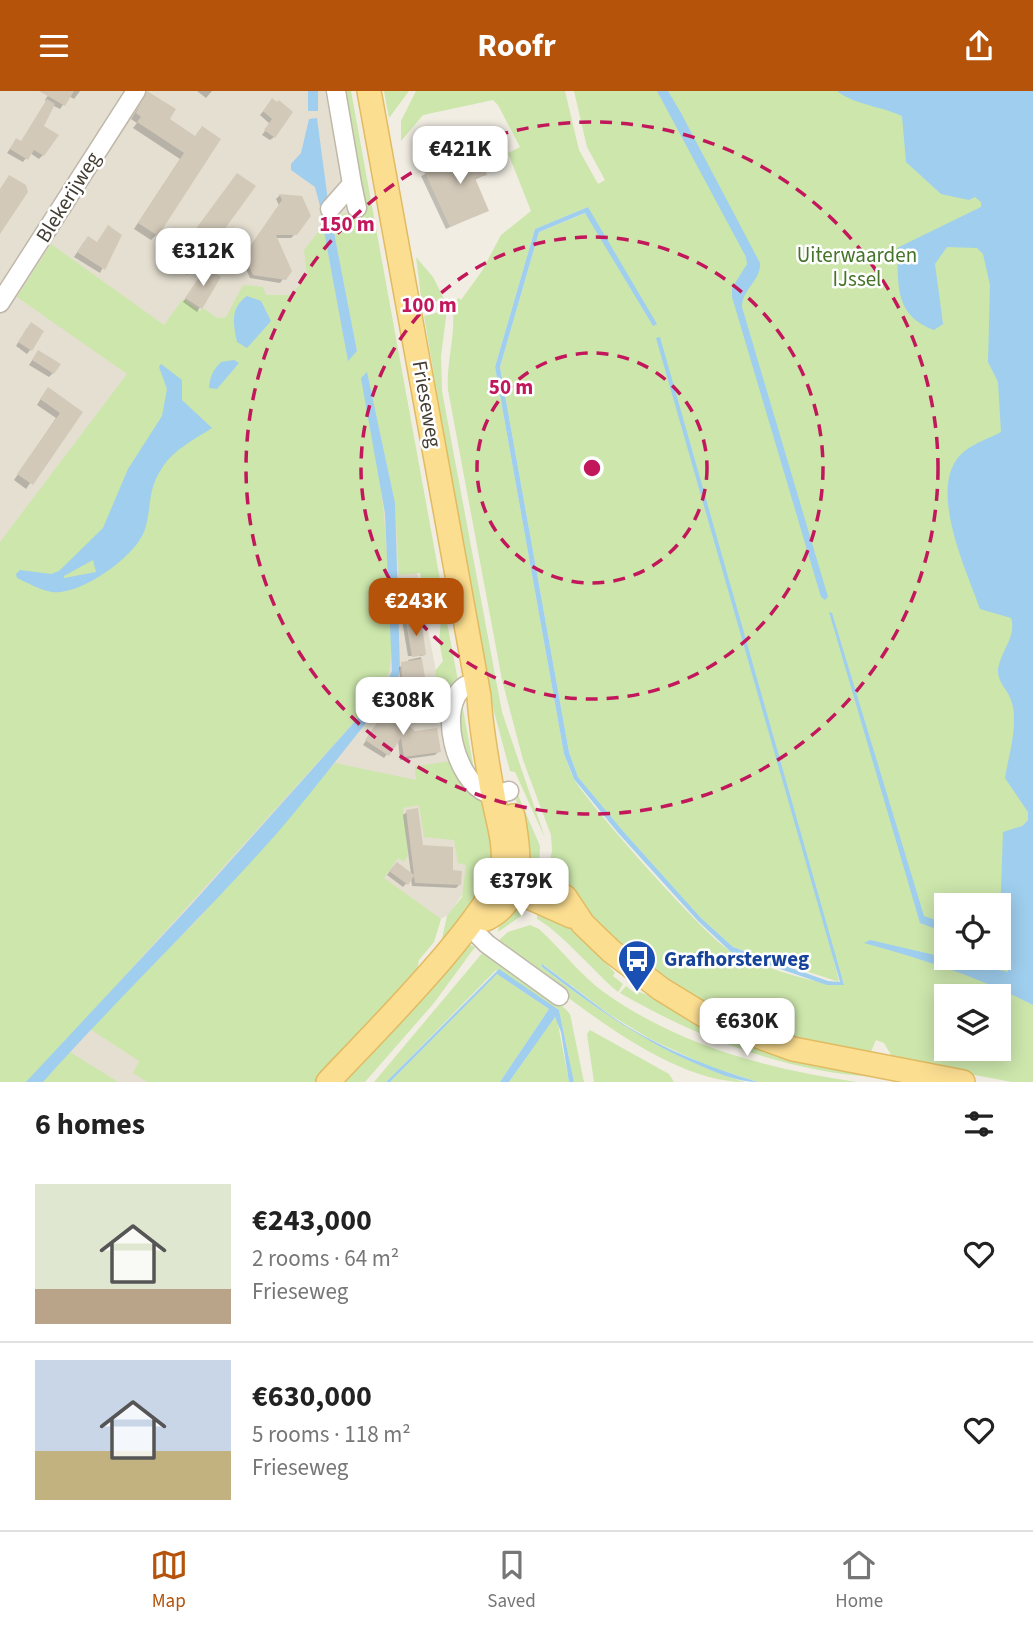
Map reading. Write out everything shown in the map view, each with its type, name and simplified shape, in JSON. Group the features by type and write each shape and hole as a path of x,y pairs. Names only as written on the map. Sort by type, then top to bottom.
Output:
{"main road":[{"name":"Frieseweg","path":"372,98 478,690 482,733 501,793 503,853 511,878"},
{"path":"328,1082 470,927 492,895 511,878 565,897 583,924 643,977 710,1019 793,1049 895,1076 963,1082"}],"street":[{"name":"Blekerijweg","path":"0,303 136,91"},
{"path":"336,91 358,208"},
{"path":"330,209 352,184"},
{"path":"470,927 490,946 559,996"}],"shaded area":[{"path":"0,91 325,91 453,760 467,869 463,893 449,915 440,919 302,1082 0,1082"}],"green space":[{"path":"340,91 351,91 441,585 435,618 428,619 420,573 399,575 395,503 367,372 389,577 391,650 383,690 36,1074 26,1082 0,1082 0,542 127,374 17,297 51,244 164,325 183,299 200,311 203,308 217,318 226,317 243,285 263,287 266,295 292,295 307,275 304,250 323,226 348,360 357,350 331,217 350,212"},
{"path":"384,91 409,91 389,118"},
{"name":"Uiterwaarden IJssel","path":"416,91 565,91 579,150 598,184 605,180 587,147 574,91 1033,91 1012,701 1029,812 1028,820 1022,826 1011,933 1011,893 934,893 934,970 1011,970 1011,958 1024,1000 1033,1005 1033,1082 1012,1082 894,1060 884,1043 876,1040 869,1056 780,1035 737,1020 696,1000 656,973 618,943 546,878 552,851 551,835 523,760 502,680 448,390 452,304 459,298 461,300 482,271 501,235 531,211 508,153 520,147 493,100 423,115 401,141 401,121","holes":["588,207 653,326 586,213 539,232 500,367 569,752 578,777 623,831 701,918 733,947 839,982 830,943 844,985 819,982 771,968 732,952 719,942 675,898 601,815 574,779 564,754 495,367 535,229"]},
{"path":"416,257 433,277 444,299 422,305"},
{"path":"447,310 441,356 442,391 502,712 545,838 515,772 510,771 487,686 424,316"},
{"path":"443,601 458,681 443,717 435,671 443,661 439,641"},
{"path":"461,698 475,775 454,721"},
{"path":"452,761 488,801 497,847 493,876 441,943 447,916 462,897 466,865 458,863 454,840 424,837 419,805 403,808 408,855 404,862 398,858 384,878 441,919 434,942 419,960 417,972 318,1082 147,1082 133,1073 139,1061 90,1029 200,917 335,763 416,780 415,766"},
{"path":"514,786 540,846 539,872 525,851"},
{"path":"528,904 521,916 498,932 500,918 510,909"},
{"path":"537,907 572,924 615,973 613,976 623,984 618,992 556,933 537,919"},
{"path":"530,925 539,929 605,993 664,1027 726,1053 791,1070 857,1082 758,1082 708,1066 650,1039 609,1014 544,965 542,967 589,1002 663,1048 744,1082 713,1078 680,1067 614,1030 550,984 498,941 508,932"},
{"path":"468,944 475,947 434,1003 365,1082 340,1082 383,1042"},
{"path":"484,951 556,999 570,1014 584,1082 574,1082 559,1010 496,970 386,1082 374,1082"},
{"path":"497,974 549,1009 500,1082 390,1082"},
{"path":"626,986 636,994 639,992 876,1077 809,1068 744,1050 680,1024 620,993"},
{"path":"554,1018 557,1019 569,1082 509,1082"},
{"path":"590,1030 669,1074 674,1082 594,1082 587,1034"},
{"path":"70,1052 118,1082 43,1082"}],"water":[{"path":"308,91 318,91 318,111 308,111"},
{"path":"657,91 668,91 760,263 758,275 745,295 742,307 828,597 825,600 821,597 732,297 732,288 747,264 746,257"},
{"path":"837,91 1033,91 1033,1005 1011,995 1011,984 988,984 951,970 1011,970 1011,893 1001,893 1003,832 1022,826 1028,820 1028,812 1005,778 1014,712 999,678 998,669 1012,631 1011,618 980,609 959,550 948,504 948,483 954,464 966,450 1001,432 998,382 988,362 990,285 983,254 977,248 947,247 935,264 943,324 934,330 911,316 901,297 899,286 897,248 981,207 981,202 975,197 969,200 941,194 906,162 902,116 844,96"},
{"path":"317,118 328,201 321,210 315,187 291,170 291,164 301,153 309,119"},
{"path":"588,207 657,324 653,326 585,213 539,232 500,367 569,752 578,777 623,831 701,918 733,947 828,981 840,982 656,338 660,337 844,985 827,985 731,952 698,921 619,834 574,779 564,754 495,367 535,229"},
{"path":"331,217 357,351 348,361 323,226"},
{"path":"247,296 261,301 271,321 247,348 237,342 234,322 235,311"},
{"path":"234,360 239,363 217,389 209,388 211,377 218,365"},
{"path":"161,364 182,380 182,400 212,428 178,450 162,468 154,484 145,529 140,540 106,572 77,588 52,592 17,578 16,574 20,570 51,574 59,571 103,528 128,469 162,416 167,389 159,367","holes":["93,560 96,572 64,578"]},
{"path":"367,372 395,503 400,670 394,693 382,703 278,832 220,895 43,1082 26,1082 191,905 383,690 392,671 385,513 361,378"},
{"path":"829,612 832,613 924,916 934,919 934,928 920,923"},
{"path":"870,940 934,955 934,964 864,943"},
{"path":"542,964 607,1013 642,1035 699,1062 758,1082 716,1072 652,1042 596,1007 542,967"},
{"path":"499,969 559,1010 574,1082 569,1082 561,1032 555,1017 509,1082 500,1082 549,1009 497,974 390,1082 386,1082"}],"building":[{"path":"39,91 74,91 65,106"},
{"path":"147,91 176,109 170,119 195,136 202,126 221,139 158,236 138,223 184,153 137,122 141,117 136,113"},
{"path":"272,98 277,102 279,100 293,112 275,138 264,130 272,119 263,111"},
{"path":"47,99 55,104 44,126 59,135 44,156 34,150 28,160 10,149 16,138 21,141"},
{"path":"496,142 481,158 487,175 475,178 489,211 450,227 424,171 460,156 463,149 470,152"},
{"path":"237,173 256,186 195,270 176,256"},
{"path":"9,175 26,185 28,192 0,234 0,189"},
{"path":"279,194 302,196 311,216 297,235 276,235 292,271 286,280 253,275 244,255 282,200"},
{"path":"108,225 122,235 105,270 77,252 88,236 97,242"},
{"path":"206,267 221,277 202,309 185,298"},
{"path":"31,322 44,331 32,351 18,342"},
{"path":"38,350 61,364 54,374 32,360"},
{"path":"48,387 83,412 33,485 17,474 60,413 40,399"},
{"path":"404,610 416,625 422,624 426,655 412,657"},
{"path":"422,659 427,689 403,693 401,662"},
{"path":"388,707 415,731 437,728 441,752 404,757 401,738 389,756 365,740"},
{"path":"418,808 423,845 453,847 453,870 462,871 461,885 415,883 414,876 408,885 389,871 397,862 414,875 406,810"}],"place":[{"name":"Grafhorsterweg","path":"637,993"}]}
